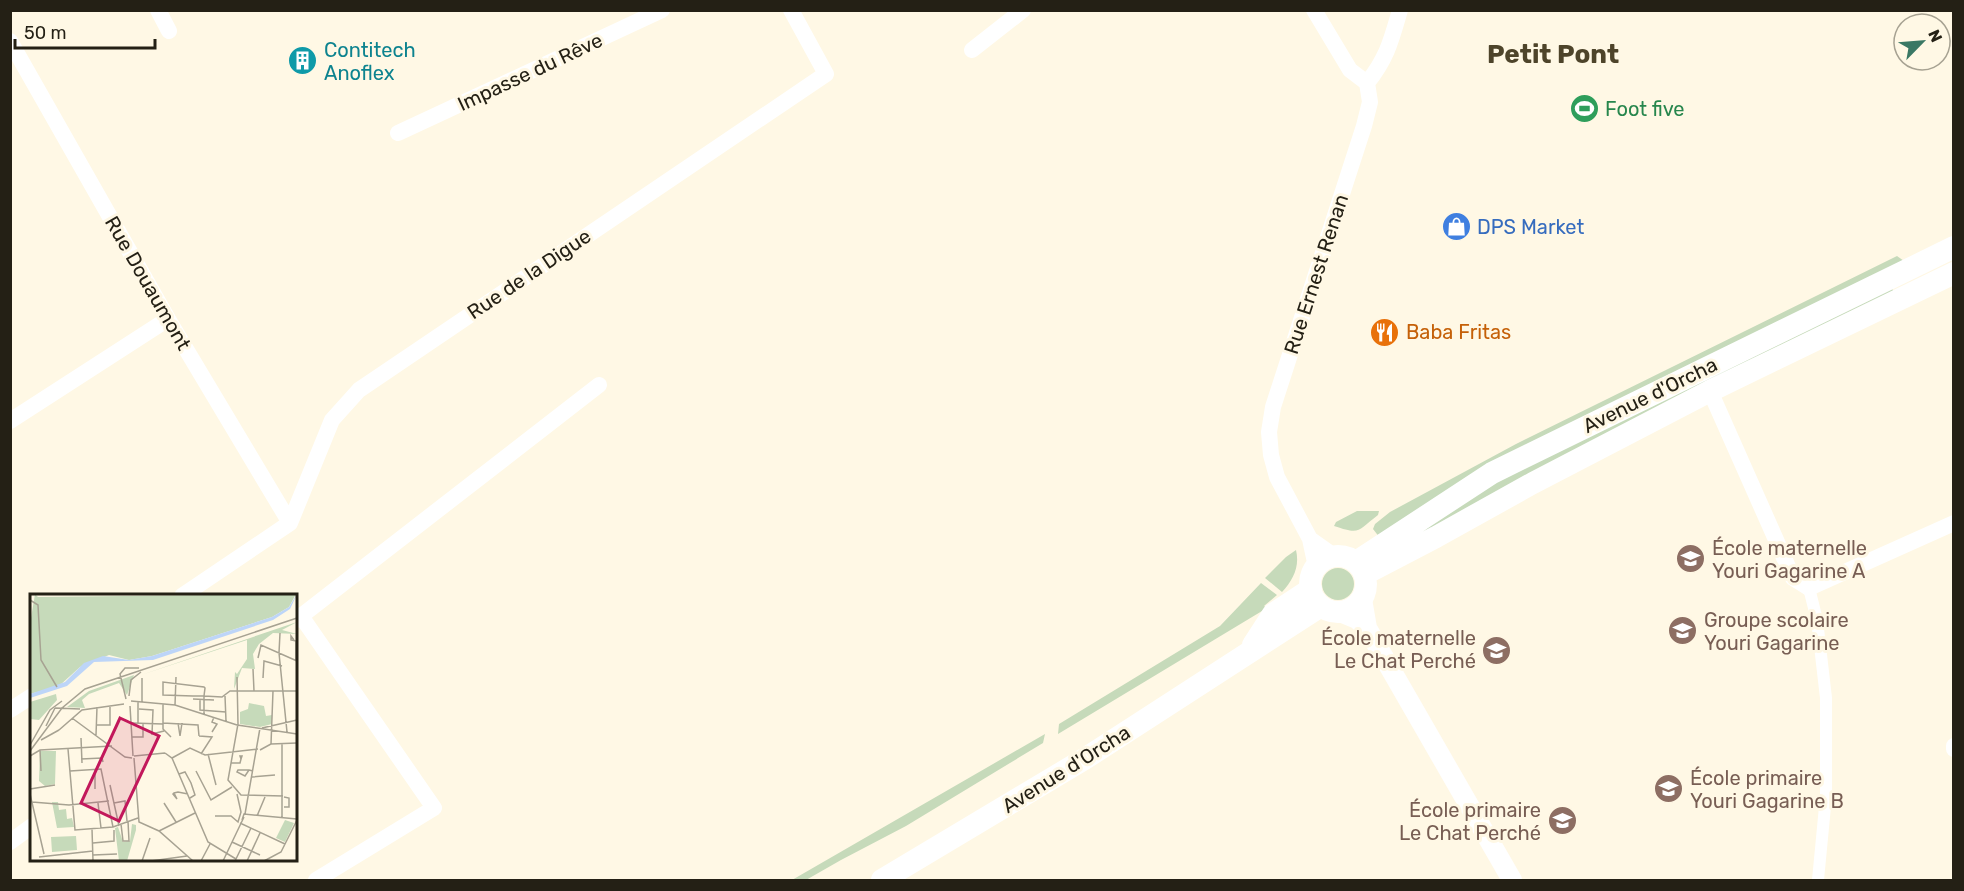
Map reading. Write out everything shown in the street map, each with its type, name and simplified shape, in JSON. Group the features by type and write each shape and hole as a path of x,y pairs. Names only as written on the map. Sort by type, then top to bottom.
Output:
{"main road":[{"name":"Avenue d'Orcha","path":"1360,568 1492,473 1953,247"},
{"name":"Avenue d'Orcha","path":"1360,568 1436,537 1533,483 1710,391 1953,273"},
{"path":"1342,556 1360,568 1366,586 1362,599 1349,610 1324,602 1310,581 1325,561 1342,556"},
{"name":"Avenue d'Orcha","path":"882,880 1086,758 1248,654 1273,614 1324,602"}],"street":[{"path":"158,10 169,32"},
{"name":"Impasse du Rêve","path":"398,133 662,10"},
{"name":"Rue de la Digue","path":"290,523 332,420 359,390 826,74 791,10"},
{"path":"972,50 1023,10"},
{"path":"1314,10 1350,70 1367,83 1381,65 1390,45 1400,10"},
{"name":"Rue Douaumont","path":"10,41 168,320 290,523"},
{"name":"Rue Ernest Renan","path":"1325,561 1310,539 1277,477 1271,455 1269,432 1273,407 1364,126 1370,102 1367,83"},
{"path":"10,421 168,320"},
{"path":"316,880 434,808 298,618 599,385"},
{"path":"1710,391 1793,578 1809,588 1817,620 1826,698 1826,796 1818,880"},
{"path":"185,594 290,523"},
{"path":"1809,588 1953,523"},
{"path":"1362,599 1367,628"},
{"path":"1324,602 1357,619 1367,628 1512,880"},
{"path":"10,710 30,697"},
{"path":"10,842 30,827"}],"green space":[{"path":"1897,256 1904,261 1380,538 1373,529 1375,524 1390,512 1516,444"},
{"path":"1892,288 1894,293 1394,554 1471,494"},
{"path":"1357,511 1379,511 1378,515 1358,530 1334,526 1336,522"},
{"path":"1296,550 1295,573 1282,592 1265,578"},
{"path":"1338,568 1350,572 1354,584 1350,596 1338,600 1326,596 1322,584 1326,572"},
{"path":"1261,583 1277,595 1264,606 1267,608 1058,734 1059,724 1220,626"},
{"path":"1045,734 1043,743 906,826 806,880 792,880"}],"place":[{"name":"Contitech Anoflex","path":"303,61"},
{"name":"Foot five","path":"1584,109"},
{"name":"DPS Market","path":"1456,227"},
{"name":"Baba Fritas","path":"1385,332"},
{"name":"École maternelle Youri Gagarine A","path":"1691,559"},
{"name":"Groupe scolaire Youri Gagarine","path":"1683,631"},
{"name":"École maternelle Le Chat Perché","path":"1497,650"},
{"name":"École primaire Youri Gagarine B","path":"1669,789"},
{"name":"École primaire Le Chat Perché","path":"1562,821"}],"district":[{"name":"Petit Pont","path":"1553,54"}]}
